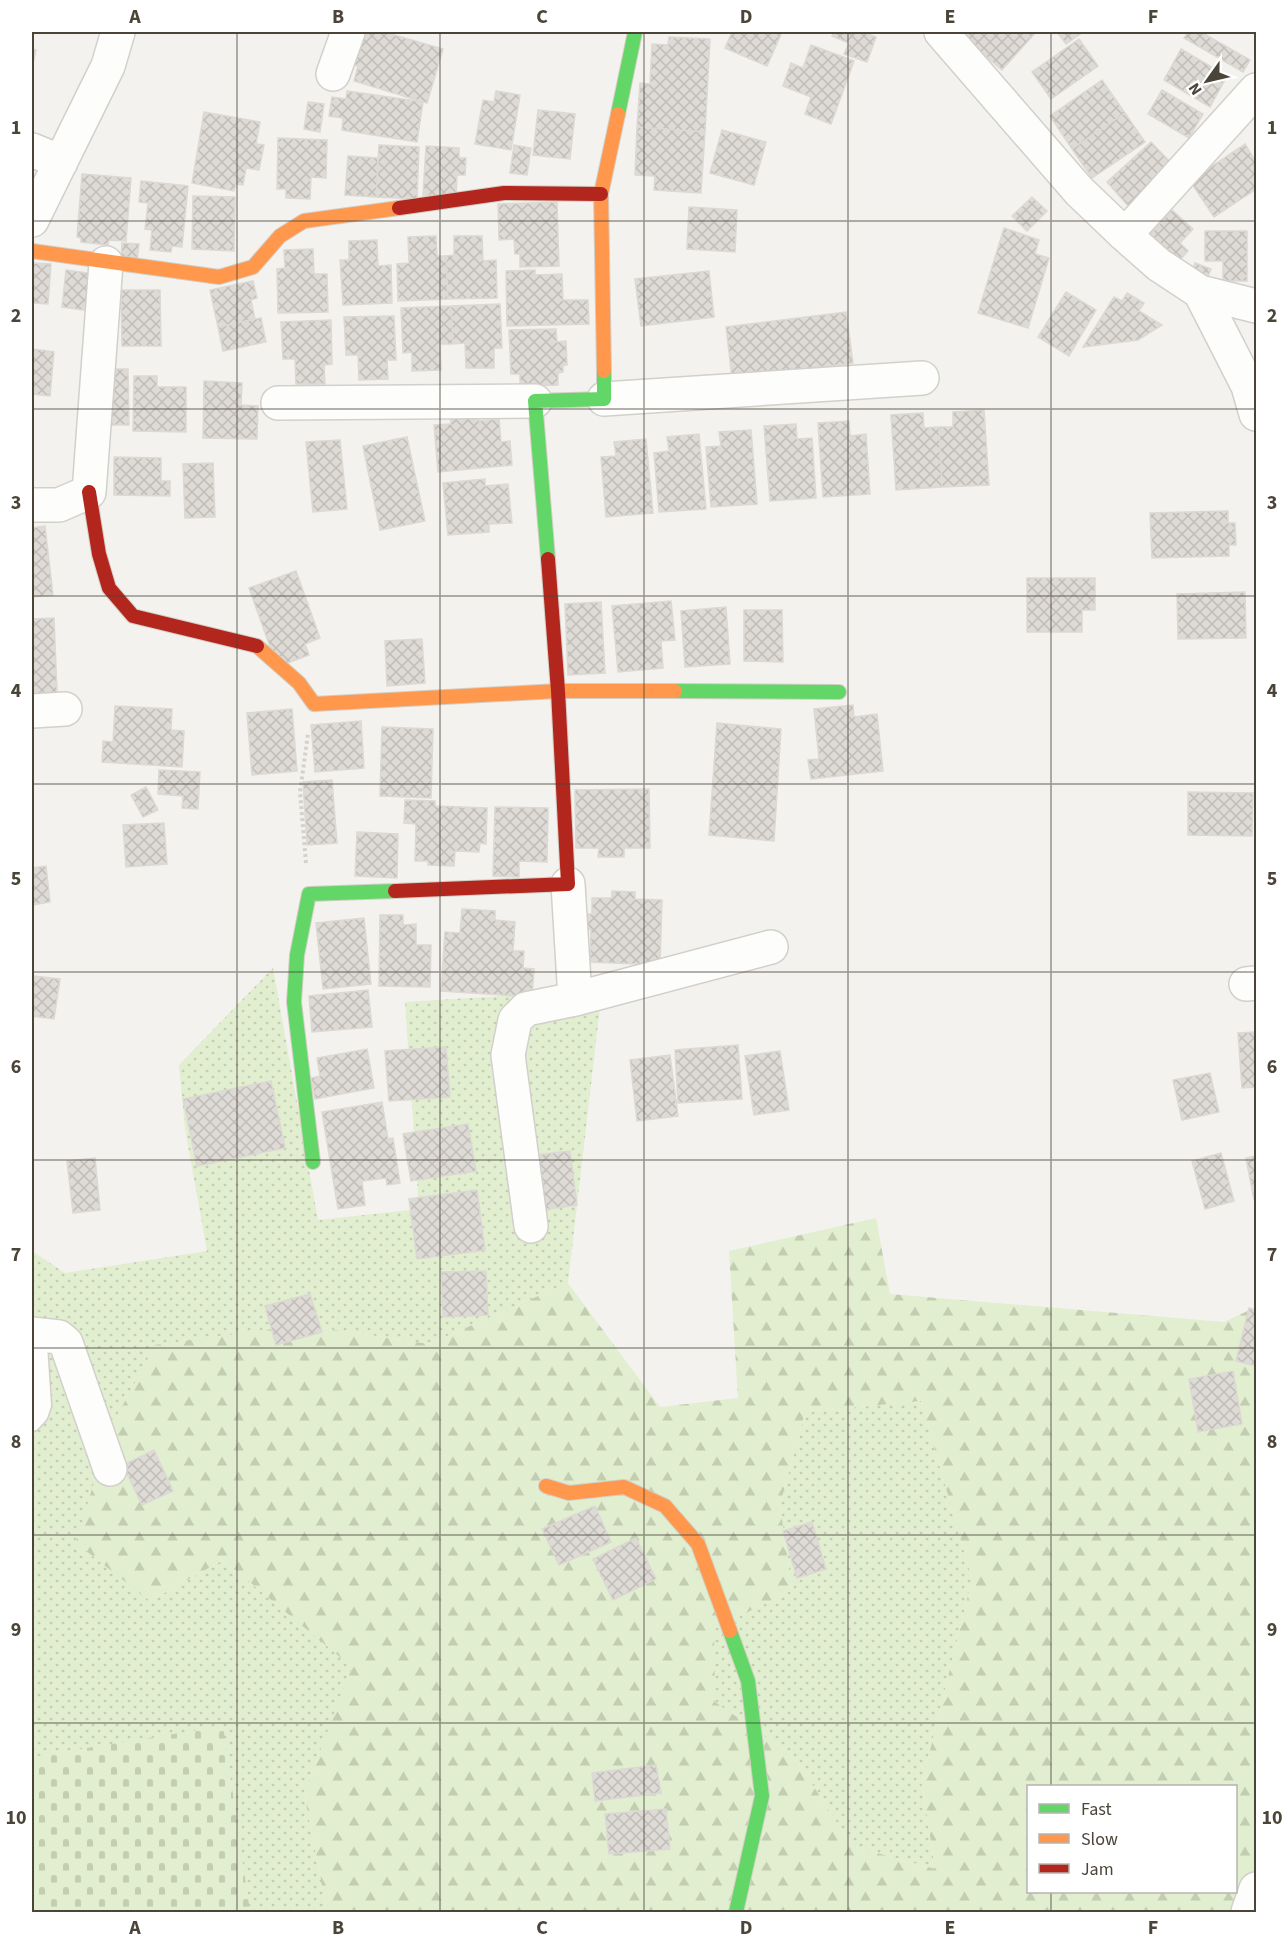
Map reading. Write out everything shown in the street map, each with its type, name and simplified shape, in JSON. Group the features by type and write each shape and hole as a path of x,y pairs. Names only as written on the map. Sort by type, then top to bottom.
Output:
{"street":[{"path":"32,220 108,66 118,32"},
{"path":"333,74 348,32"},
{"path":"604,399 601,194 635,32"},
{"path":"941,32 1041,149 1125,235 1159,265 1200,292 1257,306"},
{"path":"1125,235 1257,90"},
{"path":"32,150 62,162"},
{"path":"32,252 219,277 253,267 280,236 304,221 504,193 601,194"},
{"path":"106,263 89,492 99,554 109,588 133,616 252,643 270,655 299,682 314,704 558,691 839,692"},
{"path":"1200,292 1248,386 1257,414"},
{"path":"278,404 604,399 922,378"},
{"path":"535,401 558,691 575,999"},
{"path":"32,505 59,506 89,492"},
{"path":"32,711 65,710"},
{"path":"313,1162 294,1002 297,955 309,894 568,884"},
{"path":"531,1226 508,1055 515,1020 526,1009 575,999 771,947"},
{"path":"32,1335 59,1337 66,1343 110,1469"},
{"path":"546,1486 569,1493 624,1487 664,1506 698,1544 748,1681 762,1796 736,1912"},
{"path":"1248,1912 1257,1888"}],"lane":[{"path":"32,1335 38,1346 42,1405 39,1414 32,1422"}],"path":[{"path":"309,894 300,792 314,704"}],"green space":[{"path":"273,968 318,1220 419,1209 405,1002 602,990 568,1283 429,1344 302,1325 150,1601 223,1560 353,1667 304,1793 327,1912 32,1912 32,1251 65,1273 207,1251 185,1129 179,1065"},
{"path":"876,1218 890,1294 1224,1322 1256,1307 1256,1912 327,1912 304,1793 352,1667 223,1560 150,1601 76,1543 109,1431 155,1345 302,1325 429,1344 568,1283 660,1407 738,1398 729,1251","holes":["921,1401 972,1579 922,1783 935,1869 852,1846 794,1756 715,1702 714,1629 792,1590 780,1505 805,1412"]},
{"path":"921,1401 972,1579 922,1783 935,1869 852,1846 794,1756 714,1703 714,1629 792,1590 780,1505 805,1412"},
{"path":"223,1726 250,1912 32,1912 32,1757"}],"building":[{"path":"358,32 384,32 443,49 427,103 354,81 358,66 348,63"},
{"path":"732,32 782,32 767,66 725,48"},
{"path":"834,32 862,32 876,37 867,62 844,54 849,43 832,36"},
{"path":"958,32 1036,32 1002,70"},
{"path":"1057,32 1083,32 1066,44"},
{"path":"1188,32 1201,32 1250,60 1243,72 1184,38"},
{"path":"669,37 710,39 705,132 637,127 640,83 650,84 652,44 668,45"},
{"path":"1079,39 1098,66 1051,99 1032,72"},
{"path":"811,45 854,61 831,124 805,114 811,97 783,86 791,63 803,68"},
{"path":"32,49 36,50 32,68"},
{"path":"1181,49 1227,76 1210,107 1164,80"},
{"path":"1102,80 1125,113 1072,149 1050,116"},
{"path":"1162,90 1203,114 1189,138 1148,114"},
{"path":"347,91 423,102 417,142 342,130 343,118 329,116 332,97 346,99"},
{"path":"496,91 520,95 511,150 475,144 483,100 494,102"},
{"path":"308,102 324,104 320,132 304,129"},
{"path":"538,110 575,114 570,159 533,155"},
{"path":"204,112 260,122 256,144 264,145 259,170 246,168 243,185 236,184 234,191 192,183"},
{"path":"1125,113 1145,142 1092,178 1072,149"},
{"path":"637,127 705,132 701,193 654,190 655,176 635,175"},
{"path":"722,130 766,142 754,185 710,173"},
{"path":"278,138 327,140 326,178 311,177 310,199 286,198 286,189 277,189"},
{"path":"1151,142 1174,166 1129,207 1107,182"},
{"path":"1245,144 1256,162 1256,189 1214,217 1190,181"},
{"path":"379,145 419,147 417,199 376,197"},
{"path":"514,145 531,148 527,175 510,173"},
{"path":"426,146 459,148 459,158 466,158 465,175 457,175 456,197 423,195"},
{"path":"348,156 378,158 376,197 345,195"},
{"path":"82,174 131,178 126,241 109,240 108,245 81,242 81,238 77,237"},
{"path":"141,181 188,186 182,247 172,246 171,252 150,250 152,230 145,229 148,203 139,202"},
{"path":"193,196 235,197 234,251 192,249"},
{"path":"1032,197 1047,211 1027,231 1012,216"},
{"path":"557,202 559,266 520,267 520,254 515,254 514,239 499,240 498,204"},
{"path":"689,207 737,210 735,252 687,249"},
{"path":"1172,210 1193,229 1180,243 1188,251 1176,264 1147,238"},
{"path":"1004,228 1039,240 1035,254 1049,258 1028,328 978,313"},
{"path":"1205,231 1247,231 1247,281 1223,281 1223,261 1205,261"},
{"path":"436,236 437,256 446,256 448,299 398,301 397,264 409,263 408,237"},
{"path":"454,236 482,236 483,261 496,260 497,298 448,299 446,256 454,255"},
{"path":"377,240 378,266 391,265 392,303 343,305 340,260 349,260 349,241"},
{"path":"122,243 139,244 137,261 121,259"},
{"path":"313,249 314,274 327,274 328,312 278,313 277,269 285,268 284,250"},
{"path":"32,263 51,264 48,304 32,303"},
{"path":"1195,263 1211,269 1205,284 1190,278"},
{"path":"66,270 101,275 97,312 62,307"},
{"path":"535,270 535,275 562,274 563,300 588,300 589,324 507,326 506,271"},
{"path":"709,271 714,317 641,326 635,279"},
{"path":"253,281 257,298 251,300 255,319 218,327 210,290"},
{"path":"121,290 160,290 161,346 122,346"},
{"path":"1066,292 1096,310 1069,356 1038,337"},
{"path":"1127,293 1144,303 1139,311 1162,325 1138,340 1083,347 1114,297 1122,301"},
{"path":"500,304 502,348 494,348 494,368 466,368 465,343 453,344 451,306"},
{"path":"451,306 453,344 440,344 441,370 412,371 412,352 403,353 401,308"},
{"path":"846,312 853,363 732,378 726,327"},
{"path":"394,316 396,360 387,360 388,379 359,380 358,355 346,355 344,317"},
{"path":"261,318 266,342 223,351 218,327"},
{"path":"331,320 332,364 324,365 325,384 296,384 295,359 283,359 281,322"},
{"path":"556,329 557,342 566,341 567,365 563,365 563,372 558,373 558,385 520,386 520,374 511,374 509,330"},
{"path":"32,349 54,352 50,396 32,394"},
{"path":"102,369 128,369 129,425 103,425"},
{"path":"134,376 157,376 157,387 186,387 186,432 133,431"},
{"path":"204,381 242,383 241,405 258,406 257,439 203,438"},
{"path":"984,410 989,485 942,487 939,427 953,427 953,412"},
{"path":"923,413 924,428 939,427 942,487 896,490 891,415"},
{"path":"478,415 479,421 499,419 501,442 510,441 512,465 438,472 434,425 451,424 450,417"},
{"path":"849,421 850,436 866,434 870,494 823,497 818,423"},
{"path":"796,424 797,439 812,438 816,498 770,501 764,426"},
{"path":"751,430 757,504 711,507 706,447 721,446 719,432"},
{"path":"699,434 706,509 659,512 654,453 669,451 667,437"},
{"path":"407,437 425,521 380,530 363,446"},
{"path":"646,439 653,513 606,517 601,457 616,456 614,442"},
{"path":"340,440 347,509 313,512 306,442"},
{"path":"114,457 161,458 161,481 170,481 170,496 114,495"},
{"path":"213,463 215,517 185,518 183,464"},
{"path":"485,479 485,486 508,484 512,523 489,524 489,532 448,535 443,483"},
{"path":"1228,511 1228,523 1235,523 1236,545 1229,545 1229,556 1152,558 1150,513"},
{"path":"45,526 53,595 32,597 32,528"},
{"path":"296,571 320,638 305,644 309,655 285,664 273,655 249,588"},
{"path":"1027,578 1095,578 1095,610 1082,610 1082,632 1027,632"},
{"path":"1245,592 1246,638 1178,639 1177,594"},
{"path":"671,601 675,640 661,641 663,668 618,672 612,606"},
{"path":"601,602 605,673 568,675 565,604"},
{"path":"726,607 730,664 685,667 681,611"},
{"path":"744,610 782,610 783,662 744,661"},
{"path":"54,618 57,692 32,693 32,619"},
{"path":"422,639 425,683 387,686 385,641"},
{"path":"853,705 854,717 877,714 883,771 811,779 808,760 819,759 814,709"},
{"path":"115,706 172,709 171,730 184,731 182,767 102,762 103,741 113,742"},
{"path":"292,709 297,771 252,775 247,713"},
{"path":"361,721 364,768 315,772 311,725"},
{"path":"717,723 781,729 774,841 709,835"},
{"path":"382,727 433,729 431,798 380,796"},
{"path":"159,770 200,772 198,809 182,808 183,796 158,794"},
{"path":"332,780 337,843 307,845 303,782"},
{"path":"146,787 158,810 143,817 131,795"},
{"path":"649,789 650,848 624,848 624,857 598,857 599,848 576,848 575,790"},
{"path":"1188,792 1253,793 1252,836 1188,835"},
{"path":"405,800 435,801 435,806 487,808 486,844 480,843 479,852 455,851 454,866 428,865 428,861 415,861 416,824 404,823"},
{"path":"495,807 548,808 547,862 519,861 519,877 493,876"},
{"path":"164,823 167,864 126,867 123,825"},
{"path":"357,832 398,834 397,878 355,876"},
{"path":"46,866 50,902 32,905 32,868"},
{"path":"612,891 635,892 635,899 662,900 660,965 590,962 591,930 582,929 583,914 592,914 592,898 612,898"},
{"path":"462,909 495,911 495,920 515,922 513,951 524,951 523,968 534,969 532,997 441,991 445,932 460,933"},
{"path":"380,915 403,915 403,925 416,924 416,945 431,945 430,987 379,986"},
{"path":"364,918 371,984 323,989 316,923"},
{"path":"33,976 60,979 54,1019 32,1016"},
{"path":"368,990 372,1027 312,1032 309,996"},
{"path":"1256,1032 1256,1087 1242,1088 1238,1033"},
{"path":"738,1045 742,1099 678,1103 675,1050"},
{"path":"446,1047 450,1097 389,1101 385,1051"},
{"path":"367,1049 374,1088 315,1099 311,1078 320,1076 317,1058"},
{"path":"780,1051 789,1110 754,1115 745,1056"},
{"path":"670,1055 678,1116 637,1121 630,1060"},
{"path":"1210,1073 1219,1112 1182,1120 1173,1080"},
{"path":"271,1081 285,1148 197,1166 183,1099"},
{"path":"382,1102 388,1139 393,1138 400,1183 387,1185 386,1178 362,1181 365,1205 338,1209 322,1112"},
{"path":"468,1124 476,1171 411,1181 403,1134"},
{"path":"570,1151 577,1205 534,1211 527,1156"},
{"path":"1221,1153 1234,1201 1205,1209 1192,1161"},
{"path":"1256,1156 1256,1200 1254,1200 1246,1158"},
{"path":"95,1158 100,1210 73,1213 67,1161"},
{"path":"477,1190 485,1250 417,1259 409,1199"},
{"path":"486,1271 488,1315 443,1317 441,1272"},
{"path":"310,1294 322,1332 276,1345 265,1306"},
{"path":"1249,1308 1256,1310 1256,1366 1236,1361"},
{"path":"1233,1371 1242,1424 1198,1432 1189,1379"},
{"path":"154,1450 173,1491 142,1505 123,1465"},
{"path":"595,1506 611,1542 559,1565 542,1529"},
{"path":"812,1522 826,1569 797,1578 783,1531"},
{"path":"636,1538 656,1579 613,1600 593,1559"},
{"path":"656,1765 661,1793 595,1801 592,1773"},
{"path":"666,1809 670,1849 609,1854 605,1814"}],"traffic: fast":[{"path":"618,114 635,32"},
{"path":"548,559 535,401 604,399 604,371"},
{"path":"675,691 839,692"},
{"path":"313,1162 294,1002 297,955 309,894 395,891"},
{"path":"730,1631 748,1681 762,1796 736,1912"}],"traffic: slow":[{"path":"604,371 601,194 618,114"},
{"path":"32,251 219,277 253,267 280,236 304,221 399,208"},
{"path":"257,646 299,683 314,704 558,691 675,691"},
{"path":"546,1486 569,1493 624,1487 665,1506 698,1544 730,1631"}],"traffic: jam":[{"path":"399,208 504,193 601,194"},
{"path":"89,492 99,554 109,588 133,616 257,646"},
{"path":"395,891 568,884 558,691 548,559"}]}
